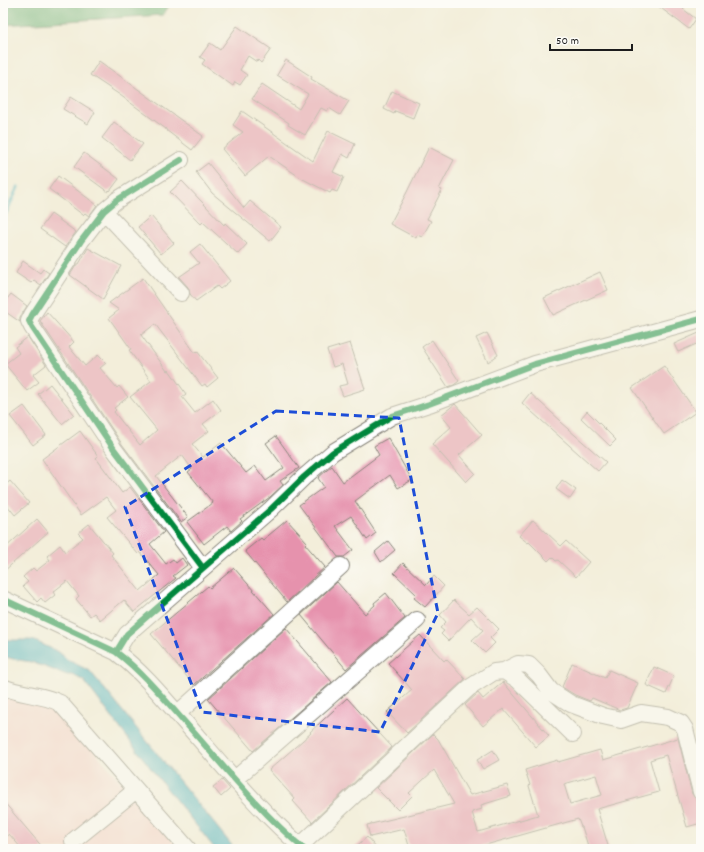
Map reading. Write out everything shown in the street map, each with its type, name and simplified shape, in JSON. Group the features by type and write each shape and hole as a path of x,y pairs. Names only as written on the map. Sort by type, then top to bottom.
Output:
{"street":[{"path":"181,160 117,200 104,211 81,241 29,321 32,328 114,449 203,568"},
{"path":"104,211 181,293"},
{"path":"116,652 128,634 333,452 392,416 429,404 534,364 701,320"},
{"path":"177,714 341,566"},
{"path":"3,600 116,652 130,663 235,779 291,838 302,847 469,688 494,672 504,671 518,664 529,665 539,674 551,691 571,704 603,716 621,720 641,713 668,717 681,723 685,729 701,792"},
{"path":"235,779 417,620"},
{"path":"504,671 518,680 573,734"},
{"path":"3,687 50,698 60,703 188,849"},
{"path":"73,841 136,790"}],"highlighted area":[{"path":"276,411 399,418 438,613 380,732 202,712 125,507"}],"shaded area":[{"path":"3,694 31,703 58,709 179,849 3,849"}],"green space":[{"path":"3,3 171,3 163,15 3,25"}],"water":[{"path":"3,639 33,640 59,652 68,660 90,671 235,849 215,849 84,681 73,675 67,675 31,662 3,656"}],"building":[{"path":"654,3 688,3 683,9 696,19 689,29"},
{"path":"237,26 271,49 261,63 258,60 257,62 248,56 240,70 247,75 240,85 235,82 233,86 202,64 205,60 200,57 210,43 220,50"},
{"path":"286,60 312,77 311,79 349,101 340,115 329,108 327,111 321,108 305,135 288,125 289,123 252,99 262,84 299,109 308,94 277,75"},
{"path":"99,61 203,136 192,150 120,95 90,75"},
{"path":"392,91 419,103 413,118 395,111 394,114 384,109"},
{"path":"71,97 95,112 88,124 63,109"},
{"path":"242,111 313,161 328,131 355,144 349,158 342,154 333,172 344,177 337,192 332,190 330,193 301,178 269,156 245,176 222,149 243,132 233,125"},
{"path":"114,122 143,144 130,160 102,138"},
{"path":"429,147 454,160 439,189 442,190 427,219 431,221 422,237 417,235 416,238 390,224"},
{"path":"84,153 119,179 110,191 109,190 108,192 74,167"},
{"path":"208,163 244,208 250,201 281,227 270,241 212,193 196,172"},
{"path":"58,176 97,205 89,216 85,213 83,215 49,189"},
{"path":"182,181 224,225 225,223 247,244 238,254 203,222 201,224 170,192"},
{"path":"51,214 76,232 65,247 40,229"},
{"path":"151,216 174,243 161,254 138,227"},
{"path":"200,244 230,281 220,289 217,286 196,301 190,294 188,287 179,277 199,263 190,252"},
{"path":"88,248 121,266 103,299 70,275 77,264 79,264"},
{"path":"23,261 40,273 43,269 49,273 41,285 34,280 31,283 16,273"},
{"path":"600,272 608,290 553,315 544,298"},
{"path":"143,278 195,353 197,351 218,378 207,387 205,384 202,386 155,324 141,335 186,394 182,397 195,413 213,399 221,410 203,424 209,431 192,444 203,457 221,443 246,473 255,466 266,481 284,468 266,443 276,436 299,468 280,481 283,485 270,497 240,519 242,521 231,531 227,526 204,544 187,522 213,503 188,472 192,469 182,455 156,476 188,517 181,522 122,444 40,321 47,312 74,342 69,347 85,366 98,355 106,363 100,368 117,388 119,386 128,397 114,408 116,410 114,412 140,445 157,430 130,397 151,381 109,318 119,310 109,303"},
{"path":"11,294 27,306 20,317 20,322 3,310 3,304"},
{"path":"487,333 498,355 488,362 476,338"},
{"path":"699,333 701,342 678,352 674,344"},
{"path":"28,337 46,365 33,375 39,382 27,391 5,364 19,353 15,347"},
{"path":"432,340 459,381 454,385 448,387 422,347"},
{"path":"350,343 365,389 343,396 339,386 348,384 342,364 333,367 327,350"},
{"path":"664,366 696,412 664,434 632,388"},
{"path":"50,384 74,414 62,424 38,394"},
{"path":"530,393 561,421 560,422 606,462 598,471 522,403"},
{"path":"455,404 482,435 459,455 475,473 466,482 432,444 451,427 441,415"},
{"path":"24,406 46,435 33,445 10,416"},
{"path":"587,411 616,440 610,446 581,418"},
{"path":"80,431 98,456 96,458 122,493 130,487 164,532 150,544 166,564 173,559 176,563 182,558 187,565 173,576 176,578 134,612 124,600 100,620 94,613 90,616 76,599 79,596 67,581 53,592 55,595 45,603 41,598 37,602 23,586 28,582 23,577 33,568 36,571 50,560 47,556 60,545 65,552 83,538 78,533 89,524 113,553 111,555 140,591 159,575 140,552 138,554 107,517 116,510 106,497 81,515 42,459"},
{"path":"388,438 412,480 398,488 390,475 355,501 376,533 367,540 351,516 335,526 353,550 344,557 338,557 299,505 324,487 318,478 332,466 343,482 379,455 374,446"},
{"path":"562,480 576,490 570,499 556,489"},
{"path":"10,481 29,503 15,515 3,500 3,487"},
{"path":"37,519 48,532 3,572 3,550"},
{"path":"287,520 307,542 305,544 325,567 287,602 245,551 261,538 263,540"},
{"path":"533,520 561,546 566,541 589,562 576,577 558,560 556,561 552,557 548,561 529,542 528,543 519,536"},
{"path":"388,541 395,550 381,562 375,552"},
{"path":"403,563 426,585 434,576 444,586 425,607 414,598 417,595 394,573"},
{"path":"234,568 274,614 194,685 151,634 208,586 210,588"},
{"path":"337,582 365,614 375,605 374,603 386,593 405,618 346,669 301,615"},
{"path":"454,600 469,614 477,607 499,629 490,638 495,643 485,653 472,640 483,630 471,617 448,641 441,634 444,631 440,628 446,622 440,615"},
{"path":"286,628 332,682 253,751 208,699"},
{"path":"420,635 444,661 446,659 465,679 407,733 387,712 412,690 388,663"},
{"path":"572,663 605,678 609,670 638,683 627,708 620,710 592,698 590,701 575,695 562,687"},
{"path":"654,667 674,676 666,694 646,685"},
{"path":"503,682 549,736 536,747 503,709 483,726 465,705 478,693 483,699"},
{"path":"347,698 392,747 312,822 293,801 295,799 269,770 311,733 310,732"},
{"path":"433,734 438,739 470,795 507,785 511,796 481,805 482,809 472,812 478,832 538,815 525,770 557,760 558,762 600,750 603,760 678,738 692,794 697,800 701,815 701,823 687,827 666,755 650,760 659,792 597,809 609,849 589,849 578,819 482,846 483,849 410,849 404,829 370,837 367,825 454,804 434,770 409,793 412,796 398,810 376,788","holes":["596,775 602,795 570,804 564,784"]},
{"path":"493,750 499,760 483,769 477,760"},
{"path":"222,780 230,789 221,797 213,787"},
{"path":"3,801 44,849 22,849 9,834 3,839"},
{"path":"367,837 377,849 353,849"}],"waterway":[{"path":"3,219 18,187"}],"cycle path":[{"path":"181,160 117,200 104,211 81,241 29,321 114,449 203,568"},
{"path":"116,652 127,634 271,509 304,477 333,452 392,416 429,404 535,364 701,319"},
{"path":"3,599 116,652 125,659 143,675 256,803 304,849"}]}
